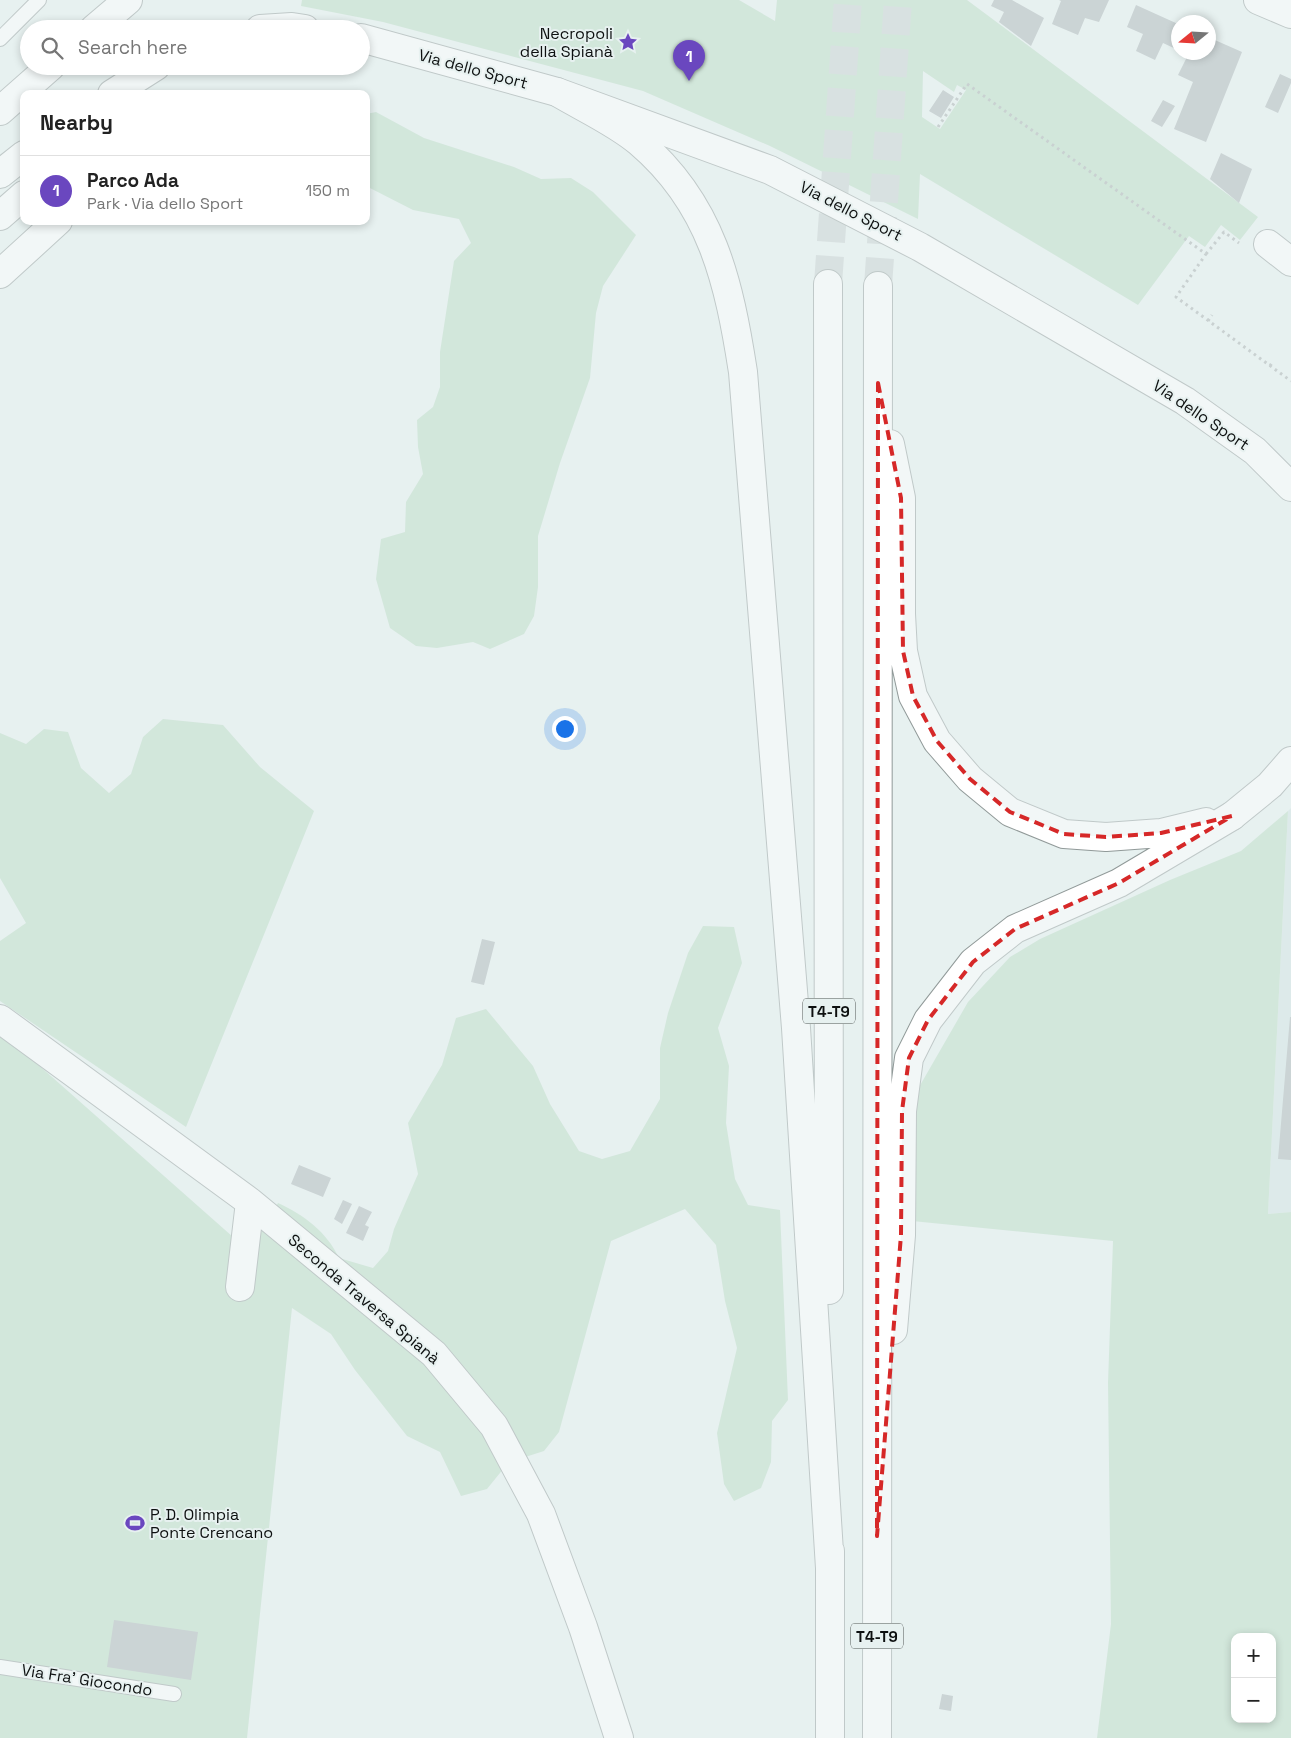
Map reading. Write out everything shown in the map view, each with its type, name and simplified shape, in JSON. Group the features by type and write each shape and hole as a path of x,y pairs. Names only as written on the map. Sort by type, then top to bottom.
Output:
{"main road":[{"path":"105,20 128,0"},
{"path":"1258,0 1291,14"},
{"name":"Via dello Sport","path":"370,40 557,92 770,170 920,247 1185,401 1255,451 1291,487"},
{"path":"23,90 41,75"},
{"path":"122,89 143,75"},
{"path":"557,92 637,140 667,169 692,203 714,245 733,310 743,372 795,1018 830,1568"},
{"path":"0,110 20,93"},
{"path":"0,174 20,158"},
{"path":"0,216 20,199"},
{"path":"0,274 54,225"},
{"path":"1268,244 1291,262"},
{"name":"T4-T9","path":"828,284 830,1738"},
{"name":"T4-T9","path":"877,1738 878,286"},
{"path":"878,383 901,498 901,614 904,651 913,696 937,741 970,779 1010,812 1064,834 1106,837 1161,832 1232,816"},
{"path":"877,1536 901,1235 902,1110 909,1058 928,1020 973,962 1016,929 1119,883 1232,816 1270,785 1291,761"},
{"name":"Seconda Traversa Spianà","path":"0,1019 250,1202 434,1354 494,1426 541,1514 584,1627 619,1738"},
{"path":"240,1287 250,1202"}],"lane":[{"path":"0,39 39,0"},
{"name":"Via Fra' Giocondo","path":"0,1666 174,1694"}],"path":[{"path":"938,126 966,84 1206,254 1176,296 1291,381"},
{"path":"1208,320 1212,315"},
{"path":"1270,366 1273,361"}],"highlighted area":[{"path":"878,383 901,498 903,651 913,696 937,741 970,779 1010,812 1064,834 1106,837 1161,833 1232,816 1119,883 1015,929 973,962 928,1020 909,1058 902,1111 901,1235 877,1536"}],"shaded area":[{"path":"1291,808 1291,1212 1268,1214 1288,811"}],"green space":[{"path":"302,0 739,0 775,21 777,0 967,0 1258,217 1240,240 1221,225 1205,247 1189,236 1138,305 920,174 918,219 770,146 643,91 383,22 301,6","holes":["923,71 954,92 957,85 966,90 940,129 922,117"]},
{"path":"376,112 424,138 514,167 541,179 571,178 593,192 636,235 603,286 596,313 590,378 560,463 538,536 538,587 534,616 524,634 490,649 473,642 437,648 416,646 390,628 376,579 381,539 405,532 406,502 423,474 418,447 417,420 433,407 440,387 440,352 454,261 471,243 459,219 413,210 370,188 370,113"},
{"path":"163,719 223,725 260,767 314,811 186,1127 0,1001 0,941 26,923 0,878 0,733 26,744 44,729 68,732 81,768 109,793 131,774 143,737"},
{"path":"1288,811 1268,1214 1291,1212 1291,1738 1097,1738 1111,1624 1108,1383 1113,1241 912,1221 907,1108 968,1002 1010,957 1040,939 1170,880 1241,851"},
{"path":"703,926 734,927 742,963 718,1028 729,1066 726,1123 735,1179 748,1205 780,1210 788,1400 772,1421 771,1462 761,1488 734,1501 724,1484 717,1433 737,1348 725,1301 716,1245 685,1209 611,1241 559,1432 544,1451 519,1459 504,1468 487,1489 461,1496 440,1452 407,1436 355,1370 331,1334 292,1308 247,1738 0,1738 0,1031 250,1252 278,1203 314,1225 328,1240 339,1258 373,1268 388,1251 394,1229 418,1174 408,1123 442,1065 456,1018 486,1009 533,1066 550,1104 579,1151 602,1159 630,1151 660,1099 660,1048 668,1013 688,953"}],"building":[{"path":"994,0 1012,0 1044,18 1031,46 999,22 1004,12 991,6"},
{"path":"1059,0 1109,0 1099,22 1085,18 1078,35 1052,24 1061,1"},
{"path":"1136,5 1171,21 1171,47 1163,43 1155,60 1136,51 1143,34 1127,27"},
{"path":"1216,41 1242,52 1206,142 1174,129 1193,82 1178,75 1186,60 1216,60"},
{"path":"1280,74 1291,79 1291,83 1278,113 1265,107"},
{"path":"943,90 954,97 941,118 929,111"},
{"path":"1163,100 1175,106 1162,127 1151,121"},
{"path":"1221,153 1252,169 1239,203 1210,179"},
{"path":"482,939 495,942 484,985 471,982"},
{"path":"1291,1017 1291,1160 1278,1159"},
{"path":"299,1165 331,1178 323,1197 291,1184"},
{"path":"343,1200 352,1204 342,1224 334,1219"},
{"path":"359,1206 372,1212 365,1225 369,1227 363,1241 346,1233"},
{"path":"114,1620 198,1632 191,1680 107,1667"},
{"path":"942,1694 953,1696 951,1711 939,1709"}],"tunnel":[{"path":"828,284 848,0"},
{"path":"878,286 898,0"}],"place":[{"name":"Necropoli della Spianà","path":"628,42"},
{"name":"Parco Ada","path":"689,81"},
{"name":"P. D. Olimpia Ponte Crencano","path":"135,1523"}]}
